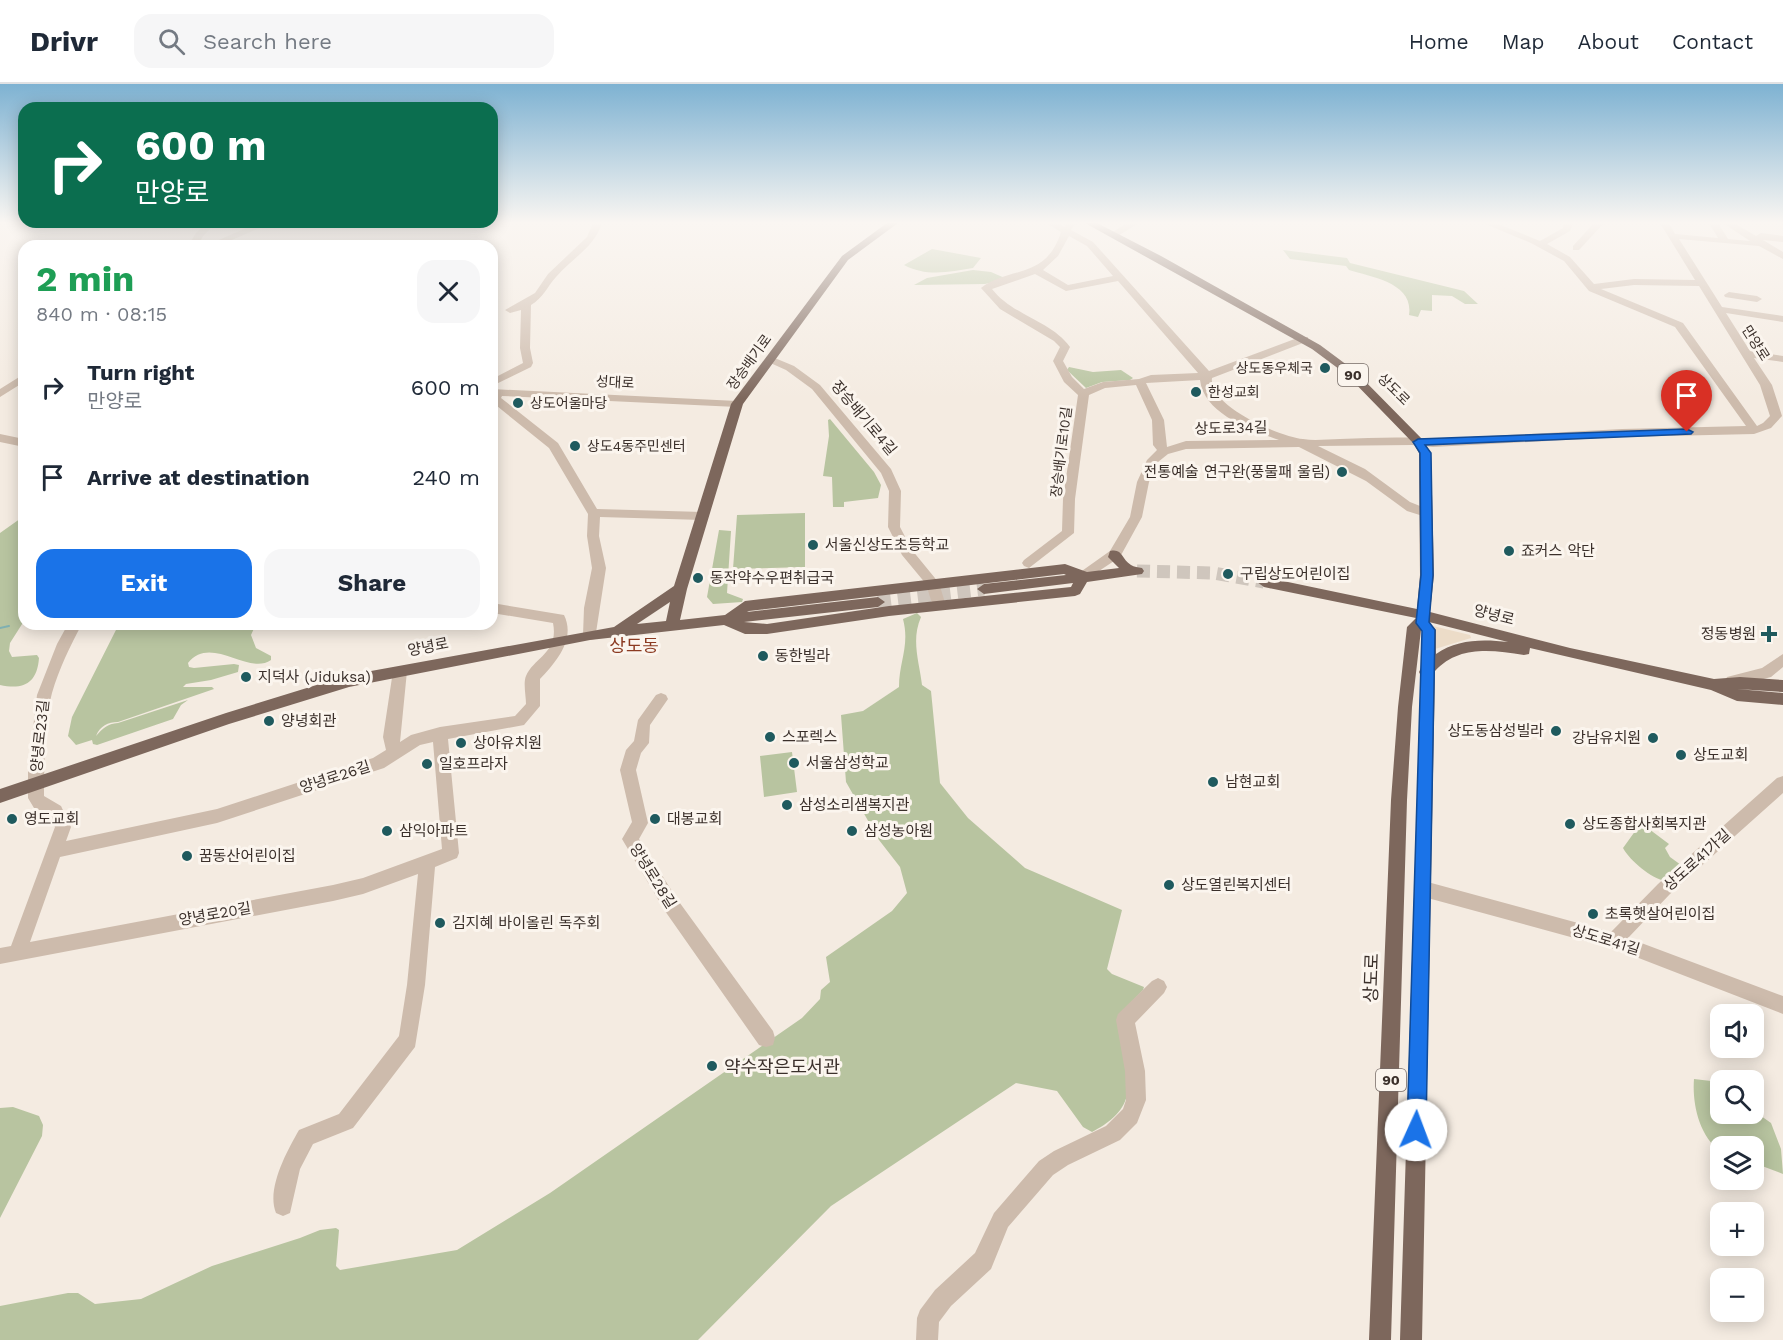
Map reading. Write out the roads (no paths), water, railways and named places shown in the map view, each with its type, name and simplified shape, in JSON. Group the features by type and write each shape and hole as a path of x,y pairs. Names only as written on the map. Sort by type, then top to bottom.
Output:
{"main road":[{"name":"장승배기로","path":"672,625 680,589 737,404 827,282"},
{"name":"상도로","path":"1198,282 1304,339 1351,373 1418,442 1425,453 1427,575 1423,619 1429,630 1426,672 1424,889 1411,1340"},
{"path":"985,594 939,606 767,628 745,629 727,620 745,606 973,578 1065,569 1084,576 1137,571 1120,564 1115,554"},
{"path":"973,578 969,582 971,592 975,596 1075,591 1084,576"},
{"name":"양녕로","path":"1264,582 1714,685 1737,695 1782,696"},
{"path":"617,631 680,589"},
{"path":"886,589 898,600 891,611"},
{"name":"양녕로","path":"0,796 287,699 350,681 590,635 878,602"},
{"name":"상도로","path":"1380,1340 1405,707 1414,627 1423,619"},
{"path":"1426,672 1446,653 1468,645 1570,652"},
{"name":"양녕로","path":"1714,685 1732,681 1782,696"},
{"path":"1395,924 1422,932"}],"street":[{"path":"510,310 526,306 547,287 548,282"},
{"name":"장승배기로10길","path":"1007,282 986,288 991,296 1011,312 1060,338 1065,346 1058,361 1063,374 1075,388 1084,394 1069,499 1068,534 1029,563"},
{"path":"1055,282 1066,288 1100,282"},
{"path":"1122,282 1207,376"},
{"path":"1587,282 1592,287 1678,325 1754,430"},
{"path":"1592,287 1644,282 1702,283"},
{"name":"만양로","path":"1418,442 1754,430 1778,425 1774,405 1766,385 1702,283"},
{"path":"1729,295 1757,299"},
{"path":"498,386 526,367 528,363 524,351 528,316 526,306"},
{"path":"1718,309 1783,319"},
{"path":"1084,394 1109,384 1140,382 1151,378 1207,376 1304,339"},
{"path":"1745,353 1779,358"},
{"name":"장승배기로4길","path":"770,359 790,368 816,387 888,472 895,491 894,527 907,552 932,583"},
{"path":"1207,376 1205,381 1208,389 1222,408 1252,425 1300,443 1368,476 1406,507 1426,513"},
{"path":"0,394 18,381"},
{"path":"1084,576 1115,554 1136,517 1143,482 1153,460 1164,451 1159,445 1158,420 1140,382"},
{"name":"성대로","path":"498,389 737,404"},
{"path":"498,401 554,446 589,509 594,513 703,516"},
{"path":"0,438 18,442"},
{"name":"상도로34길","path":"1164,451 1199,444 1418,442"},
{"path":"590,635 591,608 599,568 593,536 594,513"},
{"path":"932,583 939,606"},
{"path":"498,609 559,619 561,626 559,641"},
{"name":"양녕로23길","path":"36,783 44,695 72,630"},
{"name":"양녕로26길","path":"55,851 217,816 378,763 416,739 440,733 501,726 519,721 533,706 533,677 552,658 559,641"},
{"path":"1732,681 1766,673 1783,659"},
{"path":"394,753 391,736 400,671"},
{"name":"양녕로28길","path":"661,699 643,724 641,743 634,750 628,770 640,823 630,839 683,923 766,1038"},
{"name":"양녕로20길","path":"8,954 333,893 363,886 451,853 440,733"},
{"path":"8,954 55,851 63,827 55,811 40,803 36,798 36,783"},
{"name":"상도로41가길","path":"1617,942 1618,936 1664,889 1783,783"},
{"path":"283,1206 291,1166 306,1137 346,1121 408,1040 428,863"},
{"name":"상도로41길","path":"1424,889 1617,942 1783,1005"},
{"path":"927,1340 928,1318 944,1298 983,1261 1001,1220 1046,1168 1061,1158 1113,1133 1130,1116 1136,1100 1135,1071 1125,1020 1158,987"}],"waterway":[{"path":"0,628 9,626"}],"tunnel":[{"path":"1137,571 1213,573 1264,582"},
{"path":"878,602 984,589"}],"place":[{"name":"상도동우체국","path":"1325,368"},
{"name":"한성교회","path":"1196,392"},
{"name":"상도어울마당","path":"518,403"},
{"name":"상도4동주민센터","path":"575,446"},
{"name":"전통예술 연구완(풍물패 울림)","path":"1342,472"},
{"name":"서울신상도초등학교","path":"813,545"},
{"name":"죠커스 악단","path":"1509,551"},
{"name":"구립상도어린이집","path":"1228,574"},
{"name":"동작약수우편취급국","path":"698,578"},
{"name":"정동병원","path":"1769,634"},
{"name":"동한빌라","path":"763,656"},
{"name":"지덕사 (Jiduksa)","path":"246,677"},
{"name":"양녕회관","path":"269,721"},
{"name":"상도동삼성빌라","path":"1556,731"},
{"name":"스포렉스","path":"770,737"},
{"name":"강남유치원","path":"1653,738"},
{"name":"상아유치원","path":"461,743"},
{"name":"상도교회","path":"1681,755"},
{"name":"서울삼성학교","path":"794,763"},
{"name":"일호프라자","path":"427,764"},
{"name":"남현교회","path":"1213,782"},
{"name":"삼성소리샘복지관","path":"787,805"},
{"name":"영도교회","path":"12,819"},
{"name":"대봉교회","path":"655,819"},
{"name":"상도종합사회복지관","path":"1570,824"},
{"name":"삼익아파트","path":"387,831"},
{"name":"삼성농아원","path":"852,831"},
{"name":"꿈동산어린이집","path":"187,856"},
{"name":"상도열린복지센터","path":"1169,885"},
{"name":"초록햇살어린이집","path":"1593,914"},
{"name":"김지혜 바이올린 독주회","path":"440,923"},
{"name":"약수작은도서관","path":"712,1066"}],"district":[{"name":"상도동","path":"634,645"}]}
